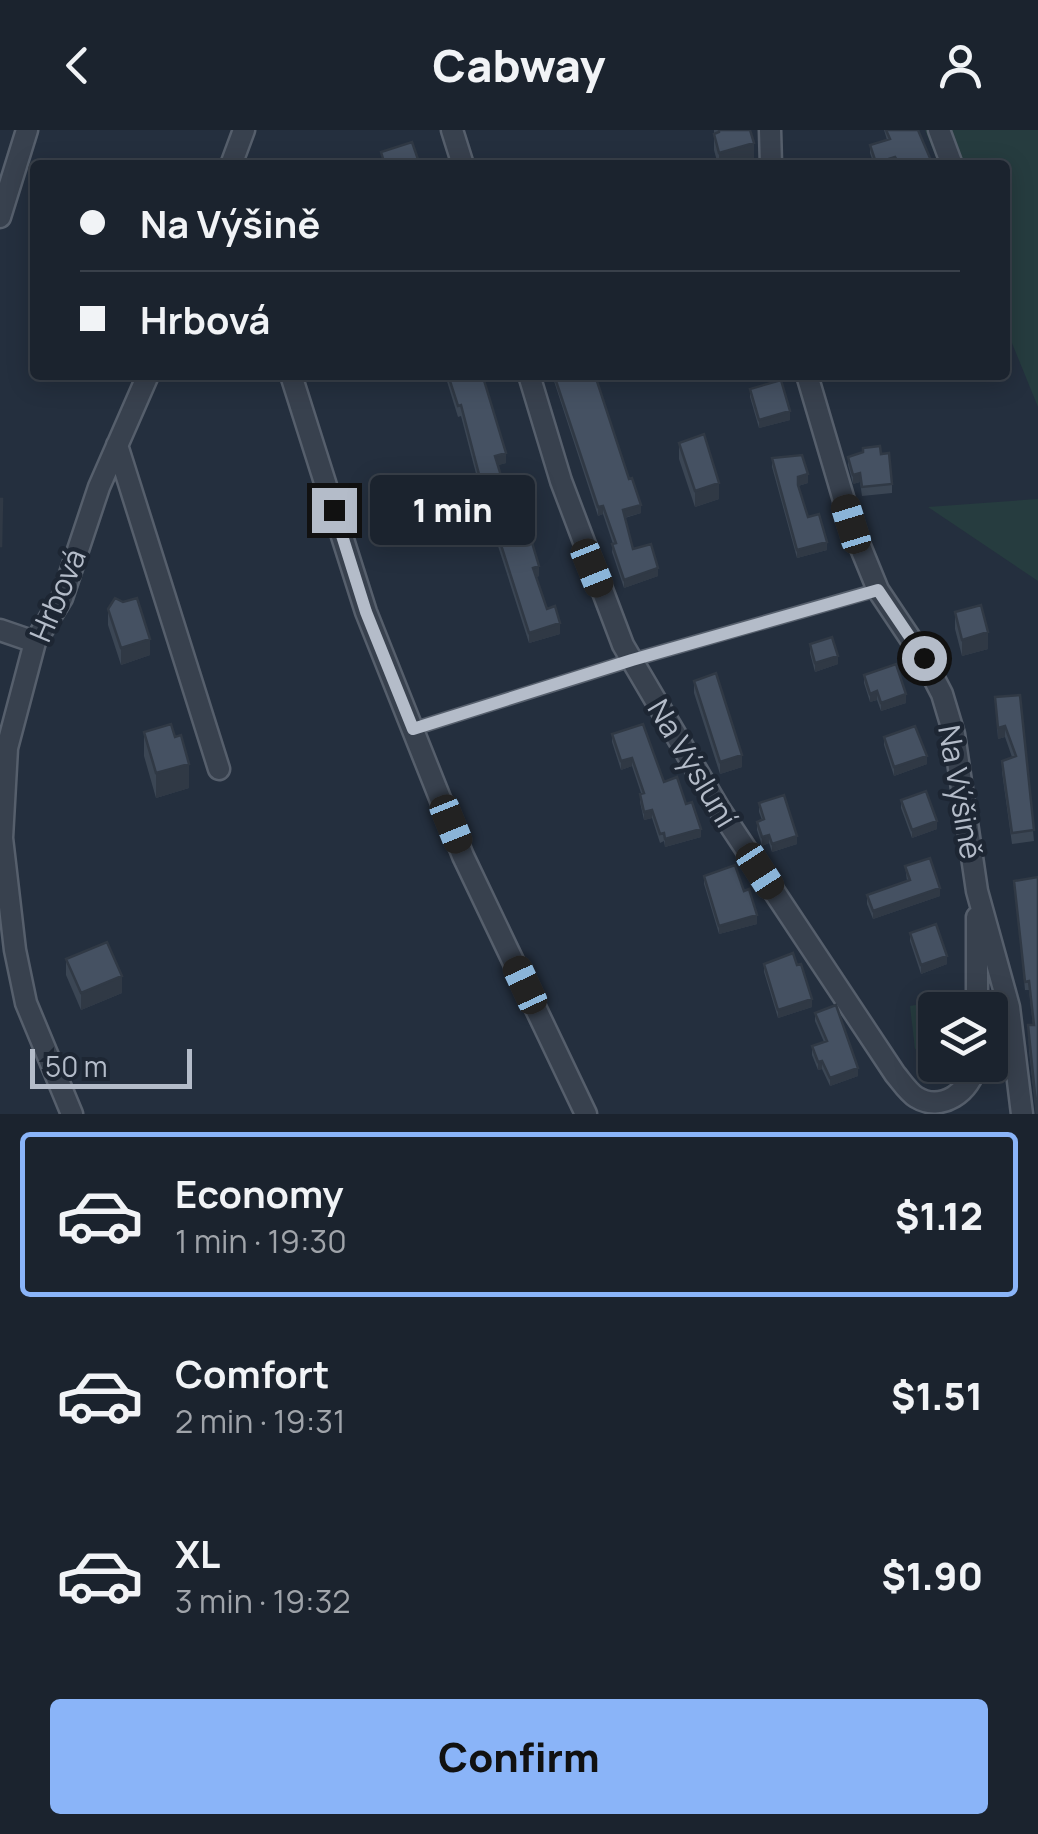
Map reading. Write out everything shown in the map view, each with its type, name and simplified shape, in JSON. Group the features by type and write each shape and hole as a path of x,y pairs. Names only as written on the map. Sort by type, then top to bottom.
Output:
{"street":[{"path":"0,218 26,130"},
{"path":"233,160 244,130"},
{"path":"249,160 254,130"},
{"path":"452,130 461,160"},
{"path":"770,130 771,160"},
{"path":"940,130 950,160"},
{"name":"Hrbová","path":"72,1114 26,1003 15,950 2,838 7,748 36,642 62,598 99,488 146,380"},
{"path":"293,380 366,612 464,856 586,1114"},
{"name":"Na Výsluní","path":"530,380 592,568 632,660 720,810 914,1096 931,1103 942,1102 970,1082"},
{"name":"Na Výšině","path":"808,380 851,524 878,590 924,658 942,694 954,734 977,891 1009,1007 1022,1114"},
{"path":"117,445 219,769"},
{"path":"0,630 36,642"},
{"path":"977,891 977,992"}],"lane":[{"path":"413,729 632,660 878,590"}],"green space":[{"path":"925,130 1038,130 1038,407 1010,338 1010,160 937,160"},
{"path":"1038,499 1038,581 928,507"},
{"path":"918,1005 918,1049 915,1049 910,1006"}],"building":[{"path":"719,130 750,130 754,143 719,153 714,134"},
{"path":"886,130 918,130 931,160 895,157 875,160 870,145 890,139"},
{"path":"412,142 418,160 383,160 381,152"},
{"path":"450,380 484,380 506,453 495,456 507,495 517,492 539,566 533,568 547,609 555,606 560,623 529,633 461,405 458,406"},
{"path":"556,380 597,380 641,505 623,510 633,549 651,544 658,568 624,580 603,506 598,507"},
{"path":"781,380 790,411 759,420 750,389"},
{"path":"704,434 719,483 695,491 679,443"},
{"path":"880,446 881,454 889,453 892,484 862,487 860,473 853,475 848,457 863,452 863,448"},
{"path":"802,455 808,474 798,477 798,485 808,517 819,514 827,542 797,550 772,458"},
{"path":"2,499 1,546 0,546"},
{"path":"115,598 123,602 137,598 150,639 121,648 108,609"},
{"path":"981,605 988,632 962,640 955,612"},
{"path":"832,637 838,656 815,663 810,644"},
{"path":"896,664 906,694 881,703 877,691 870,694 864,675"},
{"path":"716,673 742,755 720,762 694,681"},
{"path":"1020,695 1034,830 1012,833 1002,761 1016,756 1005,726 998,728 995,697"},
{"path":"171,724 175,737 181,735 189,764 156,773 144,732"},
{"path":"643,724 664,782 677,777 686,804 692,802 701,829 665,839 652,810 644,812 640,794 644,793 632,758 621,761 612,734"},
{"path":"915,726 927,756 894,767 884,737"},
{"path":"926,791 937,821 912,830 901,800"},
{"path":"784,795 797,836 772,844 769,835 762,837 757,822 764,819 759,803"},
{"path":"930,858 940,888 873,911 867,895 910,880 905,866"},
{"path":"735,865 744,891 749,889 757,915 719,926 704,876"},
{"path":"1038,877 1037,1114 1028,1025 1034,1025 1014,881"},
{"path":"936,924 947,956 921,965 910,933"},
{"path":"107,942 122,976 81,993 66,959"},
{"path":"793,953 797,965 801,964 812,999 778,1010 764,964"},
{"path":"836,1005 858,1068 830,1078 812,1046 827,1041 815,1013"}],"route":[{"path":"334,510 366,612 413,729 632,660 878,590 924,658"}]}
